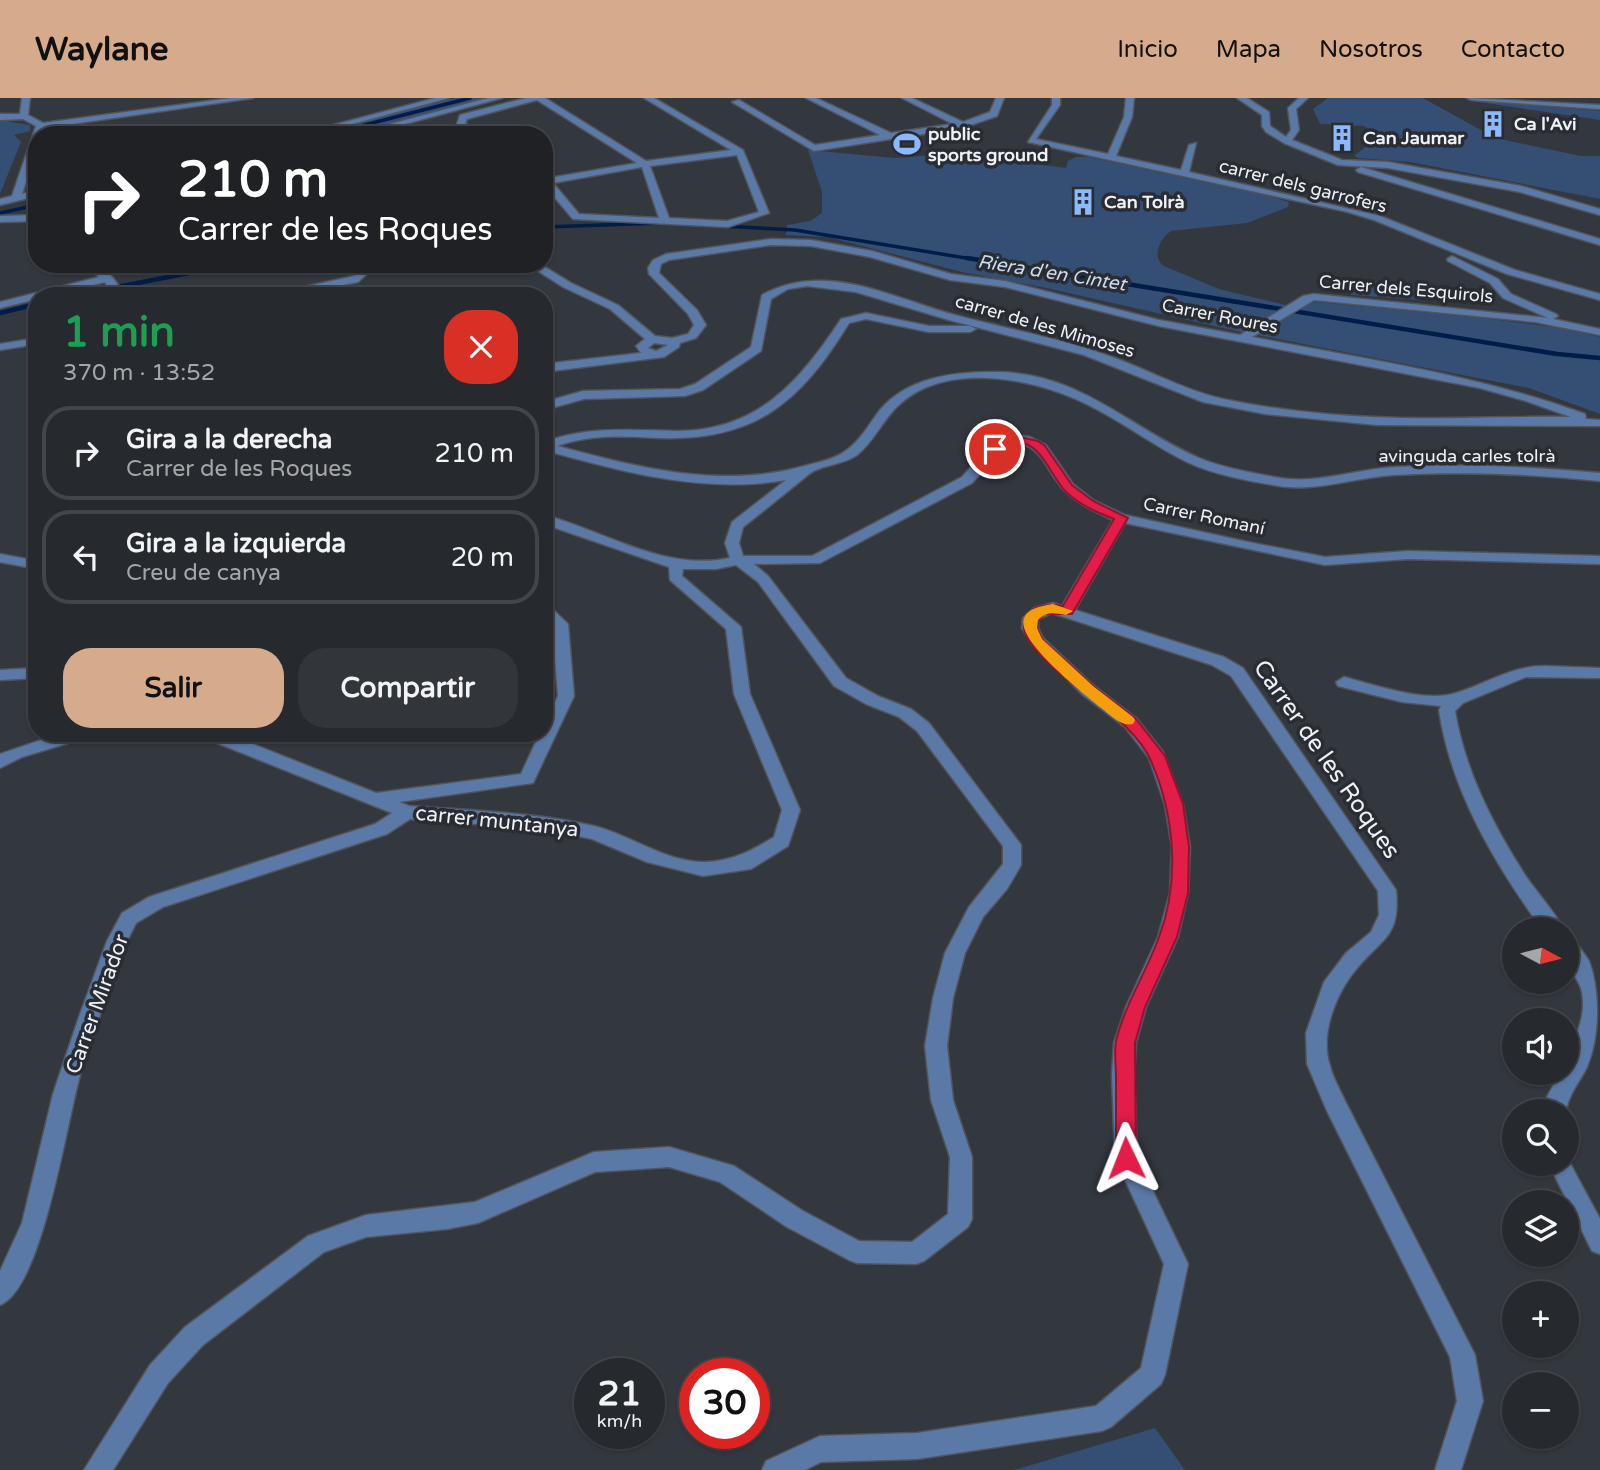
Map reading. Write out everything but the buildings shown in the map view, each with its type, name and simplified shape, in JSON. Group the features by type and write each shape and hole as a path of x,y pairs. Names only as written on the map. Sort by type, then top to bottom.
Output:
{"street":[{"path":"24,116 26,98"},
{"path":"0,117 24,116 37,121 40,126 249,98"},
{"path":"334,126 445,98"},
{"path":"389,126 500,98"},
{"path":"464,126 461,124 463,117 537,98 645,164 663,219"},
{"path":"553,189 576,217 728,224 764,213 740,152 648,98"},
{"path":"810,98 890,136"},
{"path":"906,98 962,125"},
{"path":"747,100 736,102 814,148 962,125 993,114 1000,98"},
{"name":"carrer dels garrofers","path":"1055,98 1056,105 1031,140 1359,212 1511,272 1597,296"},
{"path":"1110,159 1128,117 1130,98"},
{"path":"1241,98 1266,114 1266,128 1287,141 1341,163 1388,166 1521,188 1600,212"},
{"path":"1287,141 1295,130 1292,108 1304,98"},
{"path":"1471,98 1600,107"},
{"path":"423,102 444,112"},
{"path":"398,126 444,112"},
{"path":"1184,174 1193,145"},
{"path":"553,179 740,152"},
{"name":"carrer dels garrofers","path":"1341,163 1600,242"},
{"path":"18,196 28,164"},
{"path":"0,202 28,194"},
{"name":"Carrer dels Esquirols","path":"1323,211 1357,221 1464,264 1493,281 1507,296 1577,327"},
{"path":"0,219 28,220"},
{"name":"Carrer Roures","path":"672,342 692,336 700,325 693,312 654,274 653,268 657,262 682,255 771,242 811,243 872,254 950,276 1005,284 1159,323 1248,334 1481,386 1530,398 1598,425"},
{"path":"101,273 115,287"},
{"path":"316,287 358,279 363,273"},
{"path":"547,273 614,307 653,340 672,342 674,348 669,352 553,368"},
{"path":"70,287 107,278"},
{"name":"carrer de les Mimoses","path":"553,403 583,395 681,393 699,387 757,349 766,297 776,288 811,282 840,285 1103,358 1217,402 1305,415 1399,422 1564,420 1598,425"},
{"path":"0,304 28,297"},
{"name":"Carrer dels Esquirols","path":"1248,334 1307,298 1447,309 1600,332"},
{"path":"553,442 612,431 700,435 731,428 762,415 825,355 845,321 866,316 929,329 1000,329"},
{"path":"651,354 643,350 642,346 653,340"},
{"path":"0,346 28,342"},
{"name":"avinguda carles tolrà","path":"804,472 854,452 891,403 905,392 924,384 994,375 1020,376 1081,397 1195,460 1282,482 1303,483 1391,471 1496,471 1600,477"},
{"name":"Carrer Romaní","path":"739,560 815,560 967,480 995,449 1015,439 1025,440 1041,449 1068,487 1088,503 1121,518 1325,561 1408,555 1600,560"},
{"path":"553,448 620,466 706,482 758,482 804,472"},
{"path":"97,1470 159,1374 194,1336 316,1244 366,1226 447,1218 478,1212 512,1195 594,1162 669,1157 726,1173 795,1219 857,1252 916,1253 960,1219 961,1157 942,1100 936,1046 943,998 954,953 976,912 1012,865 1012,845 923,727 905,713 872,700 840,682 763,579 733,552 731,536 737,524 760,509 804,472"},
{"path":"1067,611 1121,518"},
{"path":"553,522 676,565 716,565 739,560"},
{"path":"0,558 28,563"},
{"name":"carrer muntanya","path":"231,742 407,812 545,823 595,833 654,857 703,869 744,864 782,841 791,810 742,694 733,627 675,578 676,565"},
{"name":"Carrer de les Roques","path":"775,1470 820,1448 917,1446 1102,1418 1152,1375 1177,1264 1126,1158 1125,1043 1136,1007 1168,937 1180,893 1181,847 1174,804 1157,756 1131,723 1088,690 1037,641 1030,628 1031,618 1039,611 1053,608 1218,661 1237,672 1387,890 1389,915 1378,937 1353,959 1334,982 1316,1033 1318,1064 1335,1104 1462,1355 1470,1401 1448,1470"},
{"path":"553,617 560,624 566,696 553,724"},
{"path":"1543,917 1524,893 1471,794 1448,726 1447,710 1457,699 1503,678 1536,671 1578,675 1600,673"},
{"path":"0,676 28,674"},
{"path":"1344,682 1388,694 1457,699"},
{"path":"0,762 16,753 52,742"},
{"path":"377,799 527,779 544,742"},
{"name":"Carrer Mirador","path":"0,1293 14,1274 32,1228 65,1091 117,941 129,918 156,902 380,829 407,812"},
{"path":"1556,1099 1556,1094 1578,1063 1595,1015 1597,995 1579,963"},
{"path":"1566,1176 1600,1243"}],"shaded area":[{"path":"455,98 486,98 380,126 341,126"},
{"path":"1328,98 1423,98 1505,140 1581,156 1600,156 1600,199 1410,162 1358,158 1354,156 1376,138 1376,134 1364,126 1320,124 1313,109"},
{"path":"1466,100 1600,111 1600,120"},
{"path":"0,120 30,125 28,132 14,135 21,142 0,194"},
{"path":"808,150 895,158 991,150 1027,163 1066,168 1068,161 1076,157 1088,157 1289,202 1288,207 1247,223 1171,231 1163,238 1158,248 1158,258 1164,266 1219,289 1285,305 1317,302 1483,318 1560,328 1600,337 1600,414 1529,388 1236,331 1051,289 962,272 828,237 786,235 787,225 810,221 822,213 822,192"},
{"path":"1348,279 1417,285 1421,300 1351,295"},
{"path":"1155,1428 1185,1470 1014,1470"}],"waterway":[{"path":"360,126 470,98"},
{"path":"0,213 28,207"},
{"name":"Riera d'en Cintet","path":"553,227 662,223"},
{"name":"Riera d'en Cintet","path":"720,226 795,230 978,260"},
{"name":"Riera d'en Cintet","path":"967,258 1557,354 1600,358"},
{"name":"Riera d'en Cintet","path":"117,287 189,273"},
{"name":"Riera d'en Cintet","path":"0,313 28,306"}],"slow traffic":[{"path":"1066,611 1053,608 1039,611 1031,618 1030,628 1037,641 1088,690 1127,720"}],"place":[{"name":"Ca l'Avi","path":"1493,124"},
{"name":"Can Jaumar","path":"1342,138"},
{"name":"public sports ground","path":"907,144"},
{"name":"Can Tolrà","path":"1083,202"}],"route":[{"path":"995,449 1006,441 1015,439 1034,444 1041,449 1068,487 1088,503 1121,518 1067,611 1053,608 1039,611 1031,618 1030,628 1037,641 1088,690 1131,723 1157,756 1174,804 1181,847 1180,893 1168,937 1136,1007 1125,1043 1123,1075 1126,1158"}]}
